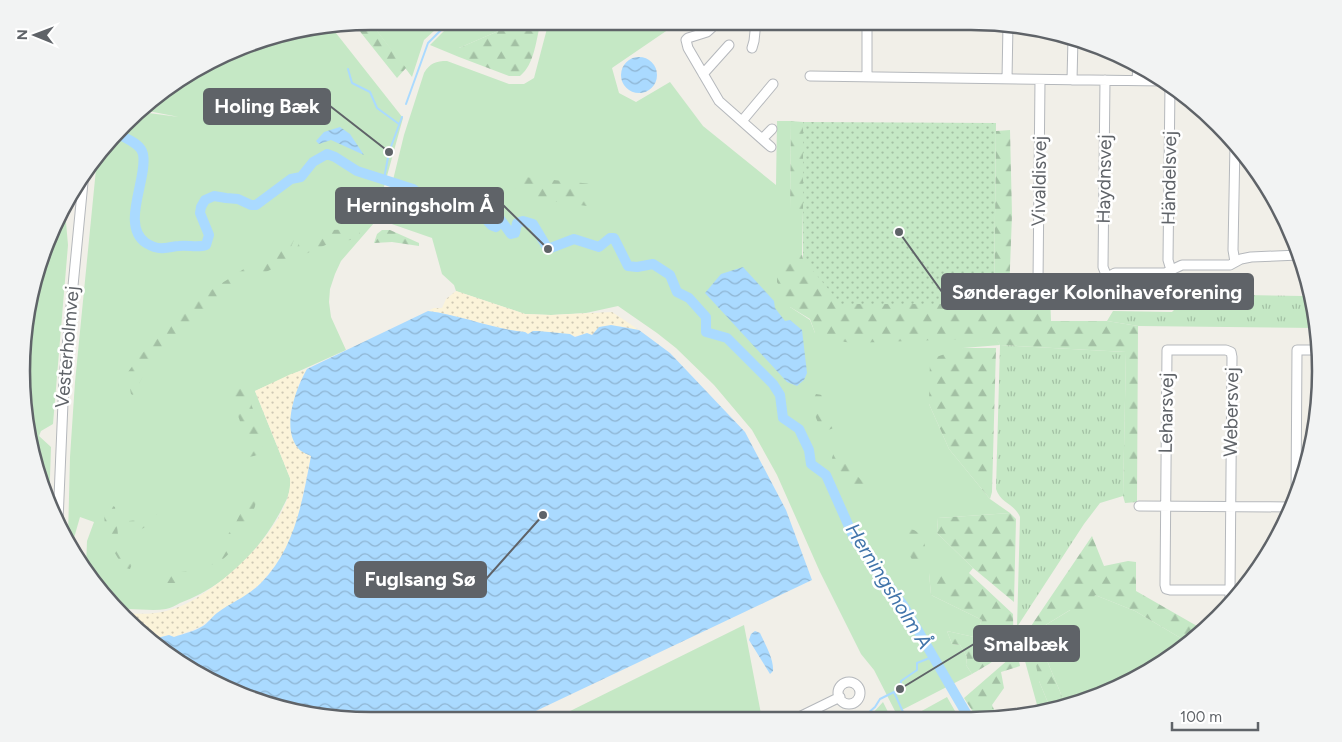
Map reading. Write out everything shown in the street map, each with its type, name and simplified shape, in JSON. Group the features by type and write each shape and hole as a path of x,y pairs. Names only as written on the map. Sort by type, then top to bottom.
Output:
{"street":[{"path":"709,30 686,40 688,48 719,101 772,147"},
{"path":"752,48 755,30"},
{"path":"866,76 867,30"},
{"path":"1008,32 1008,79"},
{"path":"703,74 728,45"},
{"path":"1072,46 1072,80"},
{"path":"1137,73 1137,80"},
{"path":"810,76 1149,80"},
{"name":"Vivaldisvej","path":"1040,80 1038,282 1101,281 1107,277"},
{"name":"Haydnsvej","path":"1105,80 1103,267 1107,277"},
{"path":"742,122 773,84"},
{"name":"Händelsvej","path":"1170,94 1168,260 1171,270"},
{"path":"762,139 772,129"},
{"path":"1235,155 1233,250 1235,262"},
{"name":"Vesterholmvej","path":"59,507 64,379 82,190"},
{"path":"1107,277 1115,272 1164,273 1182,265 1230,265 1251,257 1292,255"},
{"name":"Leharsvej","path":"1165,506 1167,350 1196,350"},
{"name":"Webersvej","path":"1196,350 1226,350 1231,352 1230,507"},
{"path":"1296,473 1297,350 1311,350"},
{"path":"1138,506 1283,508"},
{"path":"1165,506 1166,588 1230,590 1230,507"},
{"path":"808,712 840,697"}],"green space":[{"path":"376,30 435,30 424,40 412,77"},
{"path":"376,30 406,68 397,78 359,31"},
{"path":"445,30 501,30 459,48 459,57 430,45"},
{"path":"501,30 539,30 532,58 520,76 509,76 459,57 459,48"},
{"path":"547,30 668,30 612,68 619,93 636,102 670,82 703,126 776,185 777,121 791,121 790,209 803,209 802,255 793,255 790,307 810,320 815,333 995,337 1000,345 963,348 929,404 949,449 990,499 1010,513 938,518 937,533 973,568 969,573 929,573 931,595 982,620 974,637 947,631 952,644 960,645 967,657 966,665 972,674 895,712 874,670 861,654 820,572 777,475 752,430 714,385 676,348 657,333 618,306 586,313 525,314 456,291 454,285 442,274 432,238 383,221 404,135 424,73 429,67 440,61 447,61 509,84 524,84 534,78"},
{"path":"335,32 403,118 374,223 341,261 330,289 331,317 346,350 255,391 290,478 287,498 278,516 248,557 210,589 166,609 128,610 100,579 86,559 87,541 94,522 80,517 74,538 68,528 70,457 75,382 96,169 115,146 148,113 179,117 150,111 163,100 200,76 241,56 283,42"},
{"path":"791,121 803,122 803,209 790,209"},
{"path":"803,122 996,123 994,304 841,304 803,259"},
{"path":"1010,130 1012,215 1009,294 1050,295 1051,321 1107,321 1138,326 1137,502 1125,503 1123,496 1126,352 1000,345 995,338 852,343 827,339 815,333 810,319 790,307 777,282 777,266 793,255 802,255 803,259 994,304 996,131"},
{"path":"515,176 592,184 587,206 527,198 511,185 511,179"},
{"path":"67,217 68,245 53,424 41,431 39,436 51,447 50,485 33,416 30,371 31,349 33,326 42,283 48,261"},
{"path":"359,229 360,234 357,239 330,243 292,260 301,238 330,230"},
{"path":"382,230 390,230 419,243 419,246 392,242 374,243 377,234"},
{"path":"294,240 284,263 264,273 261,272 264,253"},
{"path":"252,263 246,282 176,338 144,374 133,395 131,394 127,374 156,337 189,306"},
{"path":"1246,295 1303,296 1309,328 1138,326 1107,321 1113,311 1172,312 1180,304 1236,304"},
{"path":"1000,345 1126,352 1123,496 1100,503 1084,524 1017,627 1020,517 1001,498 996,489"},
{"path":"963,348 996,348 992,492 990,499 949,449 929,404 930,359"},
{"path":"235,382 242,382 249,399 260,434 264,452 262,454 249,457 245,435 229,391"},
{"path":"816,394 822,395 827,415 833,428 828,430 823,428 816,418 814,399"},
{"path":"834,452 869,488 864,493 859,493 834,464 832,458"},
{"path":"251,493 255,493 256,504 252,513 246,519 233,549 222,560 209,565 205,561 206,556 220,546 234,526"},
{"path":"166,501 169,502 168,505 146,526 140,529 131,528 129,521 139,520"},
{"path":"109,504 115,507 119,544 130,559 132,564 130,569 125,568 108,539 105,515 106,506"},
{"path":"1010,513 1016,519 1014,602 973,568 937,533 938,518"},
{"path":"909,529 922,535 925,546 919,562 913,561 909,554"},
{"path":"1092,536 1104,566 1128,561 1136,562 1136,591 1197,626 1182,639 1135,611 1095,595 1087,612 1070,610 1039,629 1034,642 1029,629"},
{"path":"186,571 191,577 190,582 187,583 149,582 151,578"},
{"path":"929,573 969,573 1013,614 1013,636 1010,647 995,660 972,674 966,665 967,657 960,645 952,644 947,631 974,637 982,620 931,595"},
{"path":"1095,595 1135,611 1182,639 1160,655 1122,677 1081,694 1063,699 1043,651 1039,681 1048,703 1037,705 1020,643 1029,629 1034,642 1039,629"},
{"path":"744,625 761,712 568,712"},
{"path":"1033,649 1043,651 1063,699 1048,703 1039,681"},
{"path":"1017,652 1020,666 1001,672 1004,688 992,705 995,711 973,712 964,698"},
{"path":"947,697 956,712 920,712"},
{"path":"883,702 888,712 874,712"}],"sand":[{"path":"456,291 525,314 551,315 612,312 639,330 620,326 608,326 597,330 592,335 572,336 540,332 528,334 428,311 434,308 442,308 446,299"},
{"path":"307,369 299,384 291,412 311,456 298,519 291,540 279,561 261,583 241,600 217,613 202,626 174,637 169,635 158,638 131,613 148,614 174,609 206,592 239,565 270,531 281,513 288,495 290,478 255,391 291,374"}],"water":[{"path":"639,57 646,58 652,62 656,68 656,82 652,88 646,92 639,93 632,92 626,88 622,82 621,75 622,68 626,62 632,58"},
{"path":"340,127 350,134 364,155 331,140 319,144 316,141 324,132"},
{"path":"743,267 774,301 775,308 785,321 790,320 802,330 807,373 804,380 797,386 787,382 705,293 721,274"},
{"path":"428,311 528,334 538,331 570,334 575,337 587,333 592,335 599,327 611,325 639,330 670,353 745,432 786,510 812,580 534,712 371,712 326,709 283,700 241,686 200,666 158,638 169,635 174,637 203,626 217,613 256,588 273,569 282,555 300,508 311,456 302,452 293,440 290,419 295,397 307,369"},
{"path":"755,631 760,633 771,657 773,671 770,674 749,640 751,634"}],"waterway":[{"path":"406,104 428,43 441,30"},
{"path":"348,69 352,83 370,92 377,108 399,124"},
{"path":"384,179 389,152 402,117"},
{"name":"Herningsholm Å","path":"124,137 140,147 143,154 135,225 139,235 146,243 157,248 206,245 209,235 200,213 205,200 214,196 238,199 251,205 256,205 291,179 301,177 313,162 327,154 357,171 413,189 431,203 447,196 467,198 491,225 496,227 500,219 511,234 515,233 517,223 523,221 533,224 548,249 574,239 599,247 610,238 614,238 628,266 637,267 653,264 670,275 677,292 689,298 706,317 706,332 727,338 773,384 780,395 783,418 799,429 809,450 811,464 826,475 855,540 903,605 965,712"},
{"path":"869,712 880,699 900,689 901,681 917,670 917,663 932,657"},
{"path":"894,692 903,712"}],"place":[{"name":"Holing Bæk","path":"389,152"},
{"name":"Sønderager Kolonihaveforening","path":"899,232"},
{"name":"Herningsholm Å","path":"548,249"},
{"name":"Fuglsang Sø","path":"543,515"},
{"name":"Smalbæk","path":"900,689"}]}
